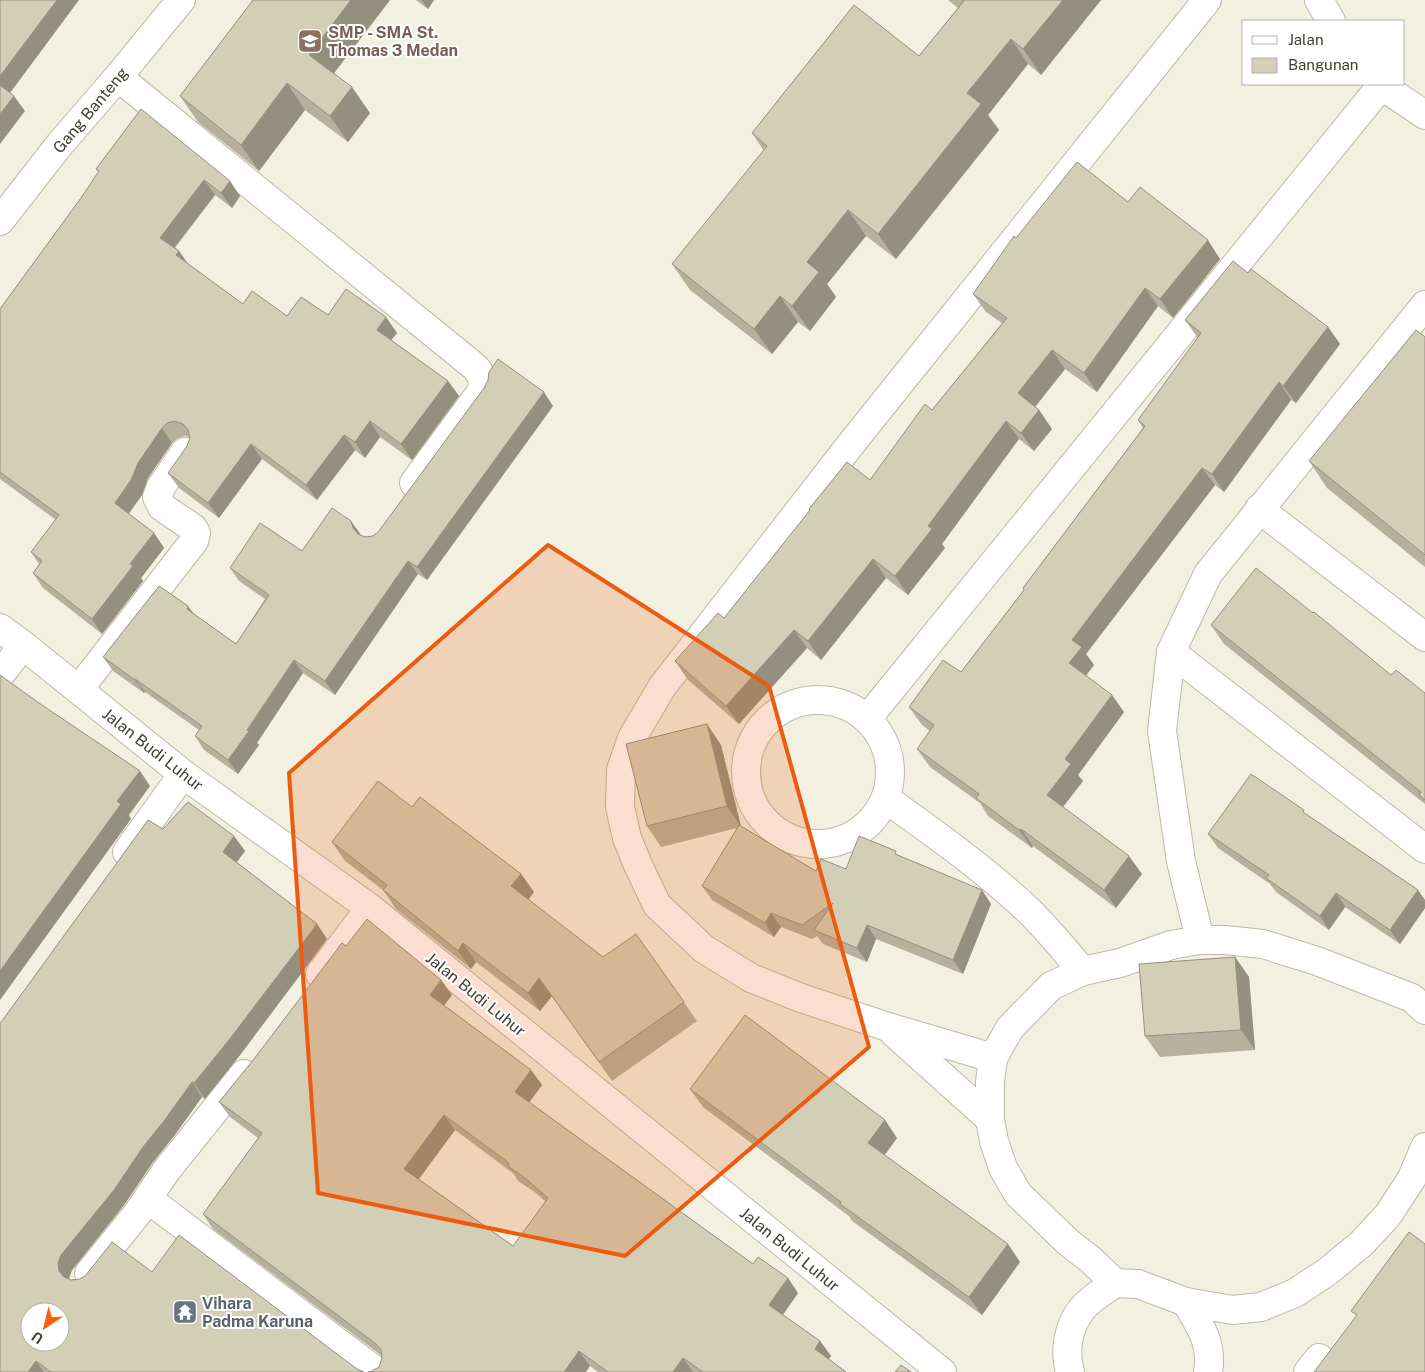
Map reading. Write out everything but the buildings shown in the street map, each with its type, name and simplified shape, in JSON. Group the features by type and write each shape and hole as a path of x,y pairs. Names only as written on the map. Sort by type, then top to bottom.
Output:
{"street":[{"name":"Gang Banteng","path":"0,221 60,144 181,0"},
{"path":"993,1058 888,1027 801,998 751,978 704,949 657,905 627,838 620,808 621,770 632,738 662,687 851,444 1207,0"},
{"path":"1319,0 1330,20"},
{"path":"118,77 480,373 483,379 481,392 399,503"},
{"path":"867,719 1380,85 1425,116"},
{"path":"1200,940 1181,861 1162,731 1171,652 1208,574 1425,305"},
{"path":"79,689 194,541 196,533 193,528 162,507 157,497 161,486 185,452"},
{"path":"1259,509 1425,637"},
{"name":"Jalan Budi Luhur","path":"0,628 23,644 183,774 370,908 942,1372"},
{"path":"0,675 23,644"},
{"path":"1171,652 1425,849"},
{"path":"815,699 834,701 852,708 867,719 880,733 888,751 891,770 886,799 872,822 857,834 840,842 821,845 802,843 784,836 768,826 756,811 748,794 745,775 746,756 753,738 764,723 779,710 796,703 815,699"},
{"path":"114,869 183,774"},
{"path":"886,799 936,834 1001,886 1029,911 1083,971"},
{"path":"304,995 370,908"},
{"path":"1423,1003 1327,964 1263,944 1225,940 1200,940 1171,945 1120,963 1083,971 1051,986 1010,1028 993,1058 990,1082 990,1119 1002,1168 1018,1194 1069,1243 1115,1282 1138,1284 1186,1302 1233,1310 1262,1307 1295,1293 1327,1272 1362,1243 1388,1215 1412,1178 1425,1147"},
{"path":"888,1027 990,1119"},
{"path":"84,1280 148,1199 166,1171 258,1057"},
{"path":"148,1199 377,1372"},
{"path":"1070,1372 1068,1365 1068,1342 1073,1323 1082,1308 1115,1282"},
{"path":"1186,1302 1204,1333 1209,1350 1210,1363 1208,1372"}],"highlighted area":[{"path":"548,545 769,686 869,1047 625,1256 318,1193 289,773"}],"place":[{"name":"SMP - SMA St. Thomas 3 Medan","path":"310,41"},
{"name":"Vihara Padma Karuna","path":"185,1312"}]}
